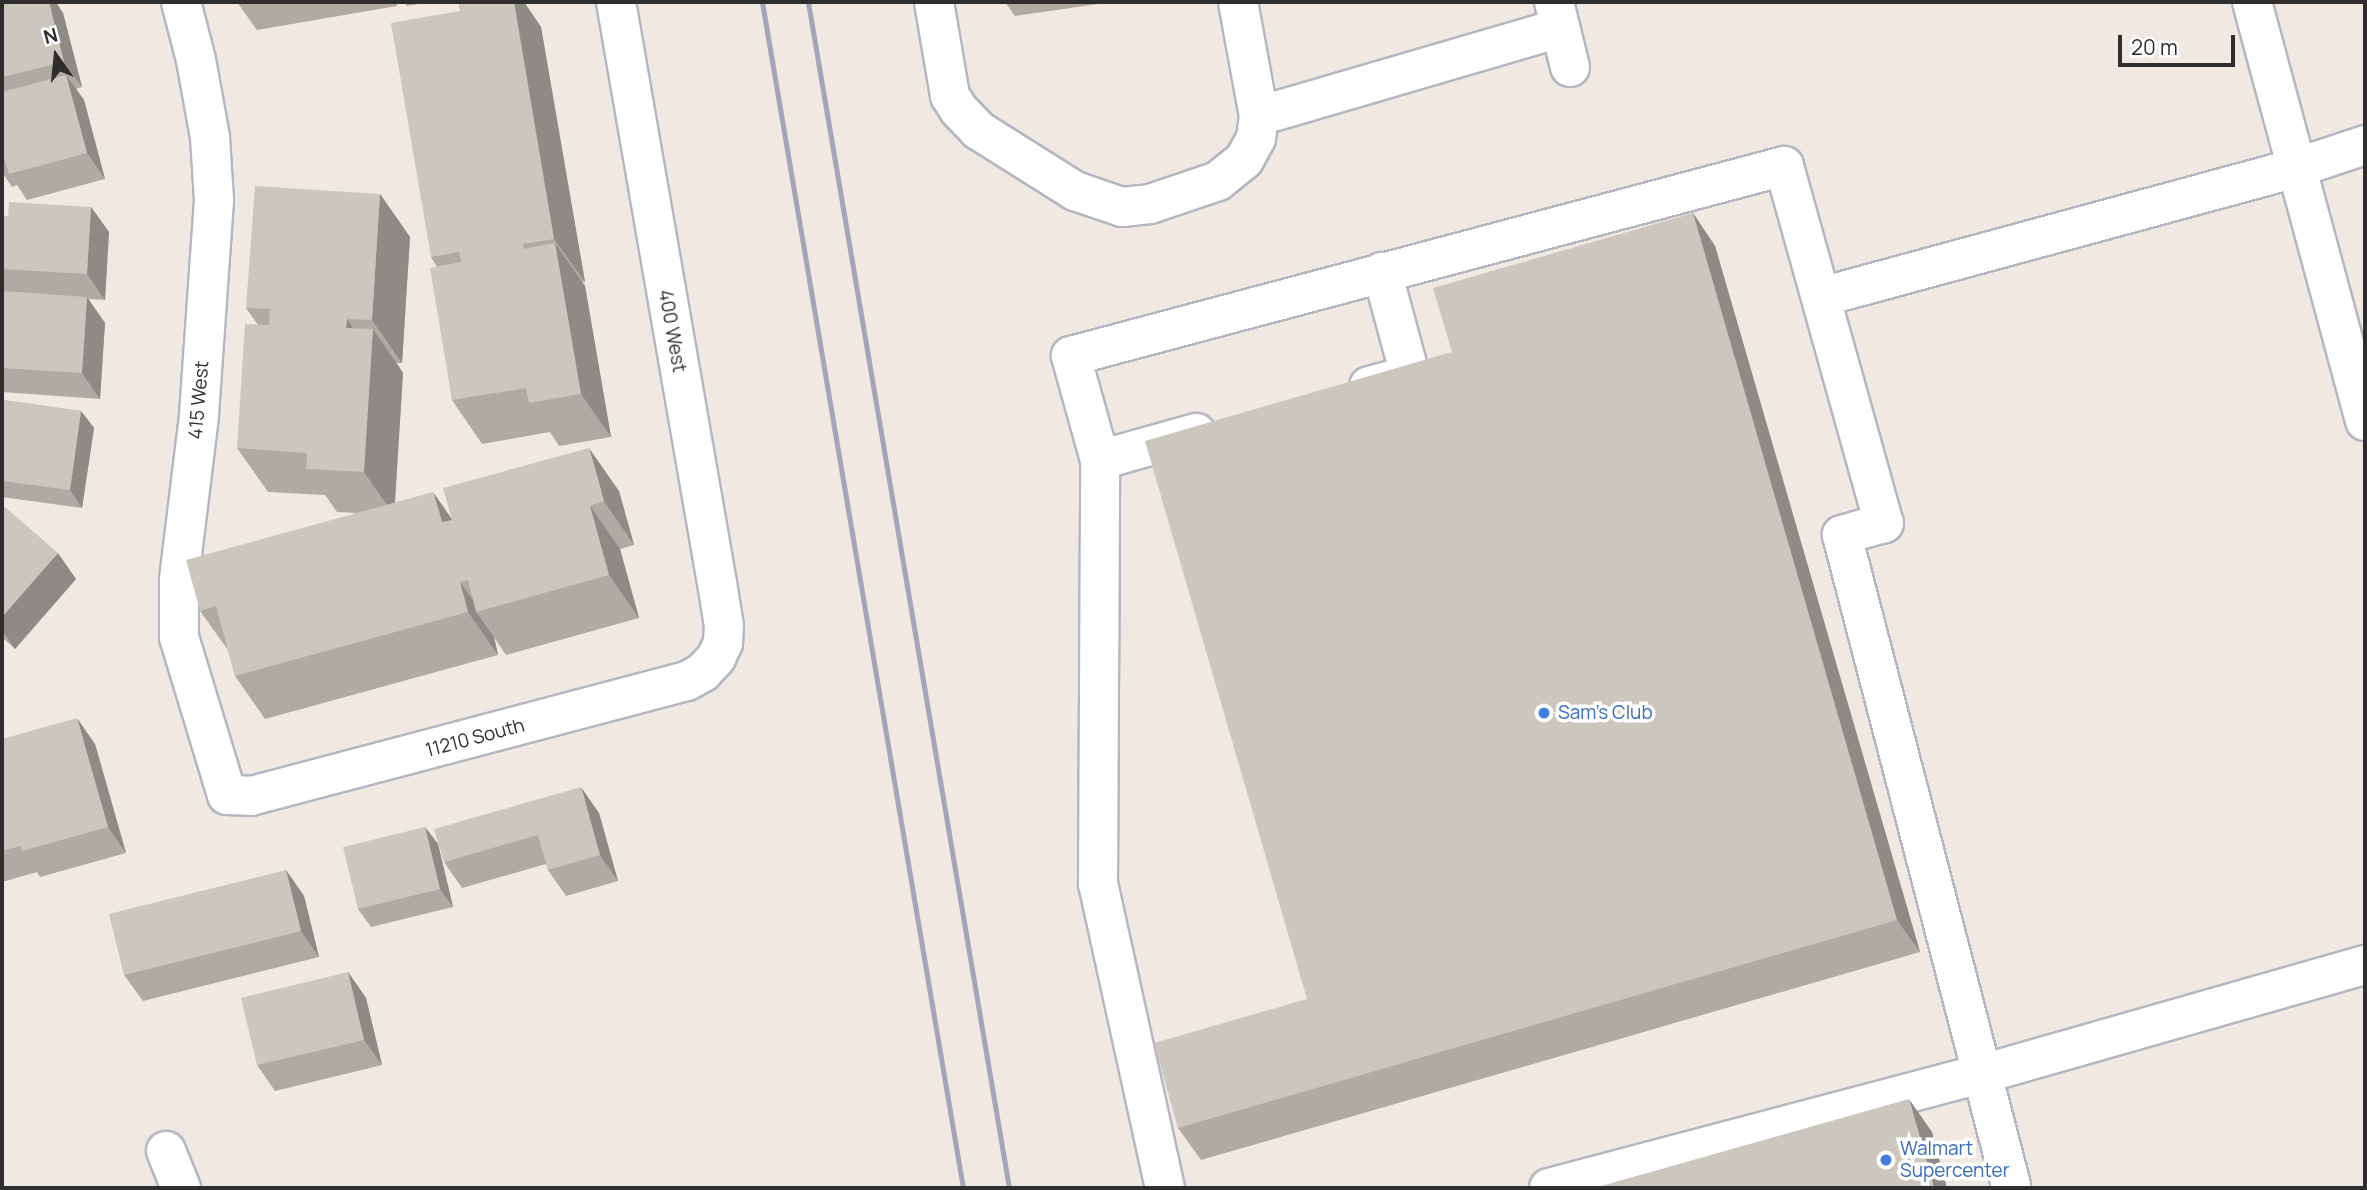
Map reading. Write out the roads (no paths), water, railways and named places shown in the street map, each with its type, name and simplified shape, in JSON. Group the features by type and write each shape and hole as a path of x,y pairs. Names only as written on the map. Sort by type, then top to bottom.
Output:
{"street":[{"name":"415 West","path":"181,2 196,60 210,137 214,200 199,416 179,580 179,637 227,794"},
{"name":"400 West","path":"615,2 724,625 723,643 716,658"},
{"path":"934,2 950,96 959,110 978,130 1075,191 1100,202 1122,207 1150,204 1218,181 1244,160 1256,138 1259,116 1238,2"},
{"path":"2252,2 2363,404"},
{"path":"1259,116 1557,15 1570,67"},
{"path":"1821,297 2296,168 2365,145"},
{"path":"1165,1188 1098,884 1100,460 1071,356 1784,166 1884,523 1842,534 2011,1185"},
{"path":"1329,397 1410,375 1382,272"},
{"path":"1100,460 1234,423"},
{"name":"11210 South","path":"227,794 251,796 275,791 687,681 703,672 716,658"},
{"path":"1549,1188 1982,1074 2365,965"},
{"path":"166,1151 181,1188"}],"railway":[{"path":"762,2 963,1188"},
{"path":"808,2 1009,1188"}],"place":[{"name":"Sam's Club","path":"1544,713"},
{"name":"Walmart Supercenter","path":"1886,1160"}]}
